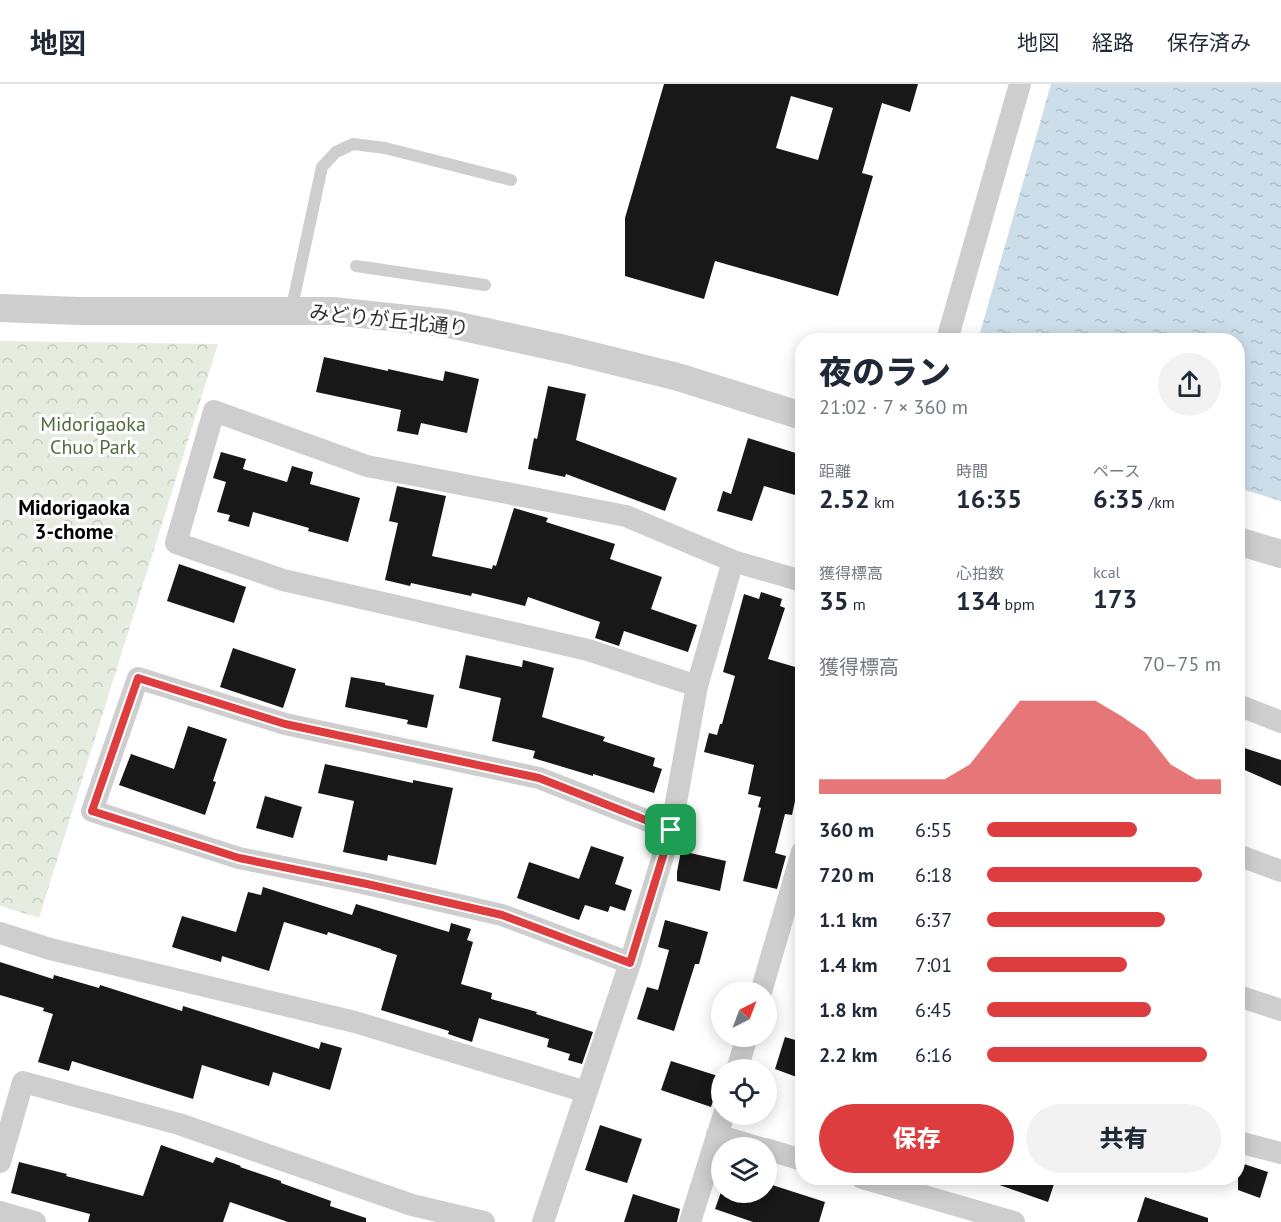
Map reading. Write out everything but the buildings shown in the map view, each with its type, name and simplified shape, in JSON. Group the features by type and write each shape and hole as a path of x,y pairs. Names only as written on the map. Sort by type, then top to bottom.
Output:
{"street":[{"path":"949,333 1020,84"},
{"name":"みどりが丘北通り","path":"0,308 79,311 333,311 445,323 678,377 795,414"},
{"path":"697,687 588,650 283,580 176,543 214,411 367,466 626,516 733,561 795,579"},
{"path":"1245,543 1281,554"},
{"path":"543,1222 630,963 671,830 697,687 733,561"},
{"path":"630,963 502,915 239,858 92,811 138,678 285,724 539,778 671,830"},
{"path":"1245,708 1281,722"},
{"path":"1245,858 1281,871"},
{"path":"763,981 795,875"},
{"path":"0,933 50,949 355,1022 586,1092"},
{"path":"1245,998 1281,1010"},
{"path":"0,1162 23,1082 179,1124 412,1204 484,1222"},
{"path":"690,1222 721,1125 741,1137"},
{"path":"1245,1144 1281,1153"},
{"path":"777,1152 795,1158"},
{"path":"886,1185 1014,1222"},
{"path":"0,1212 35,1222"}],"lane":[{"path":"291,311 322,167 336,152 354,144 385,148 511,180"},
{"path":"356,266 485,285"}],"green space":[{"name":"Midorigaoka Chuo Park","path":"0,341 218,344 39,918 0,906"}],"water":[{"path":"1051,84 1281,84 1281,501 1245,490 1245,333 980,333"}],"district":[{"name":"Midorigaoka 3-chome","path":"74,519"}],"route":[{"path":"138,678 285,724 539,778 671,830 630,963 502,915 239,858 92,811 138,678"}]}
